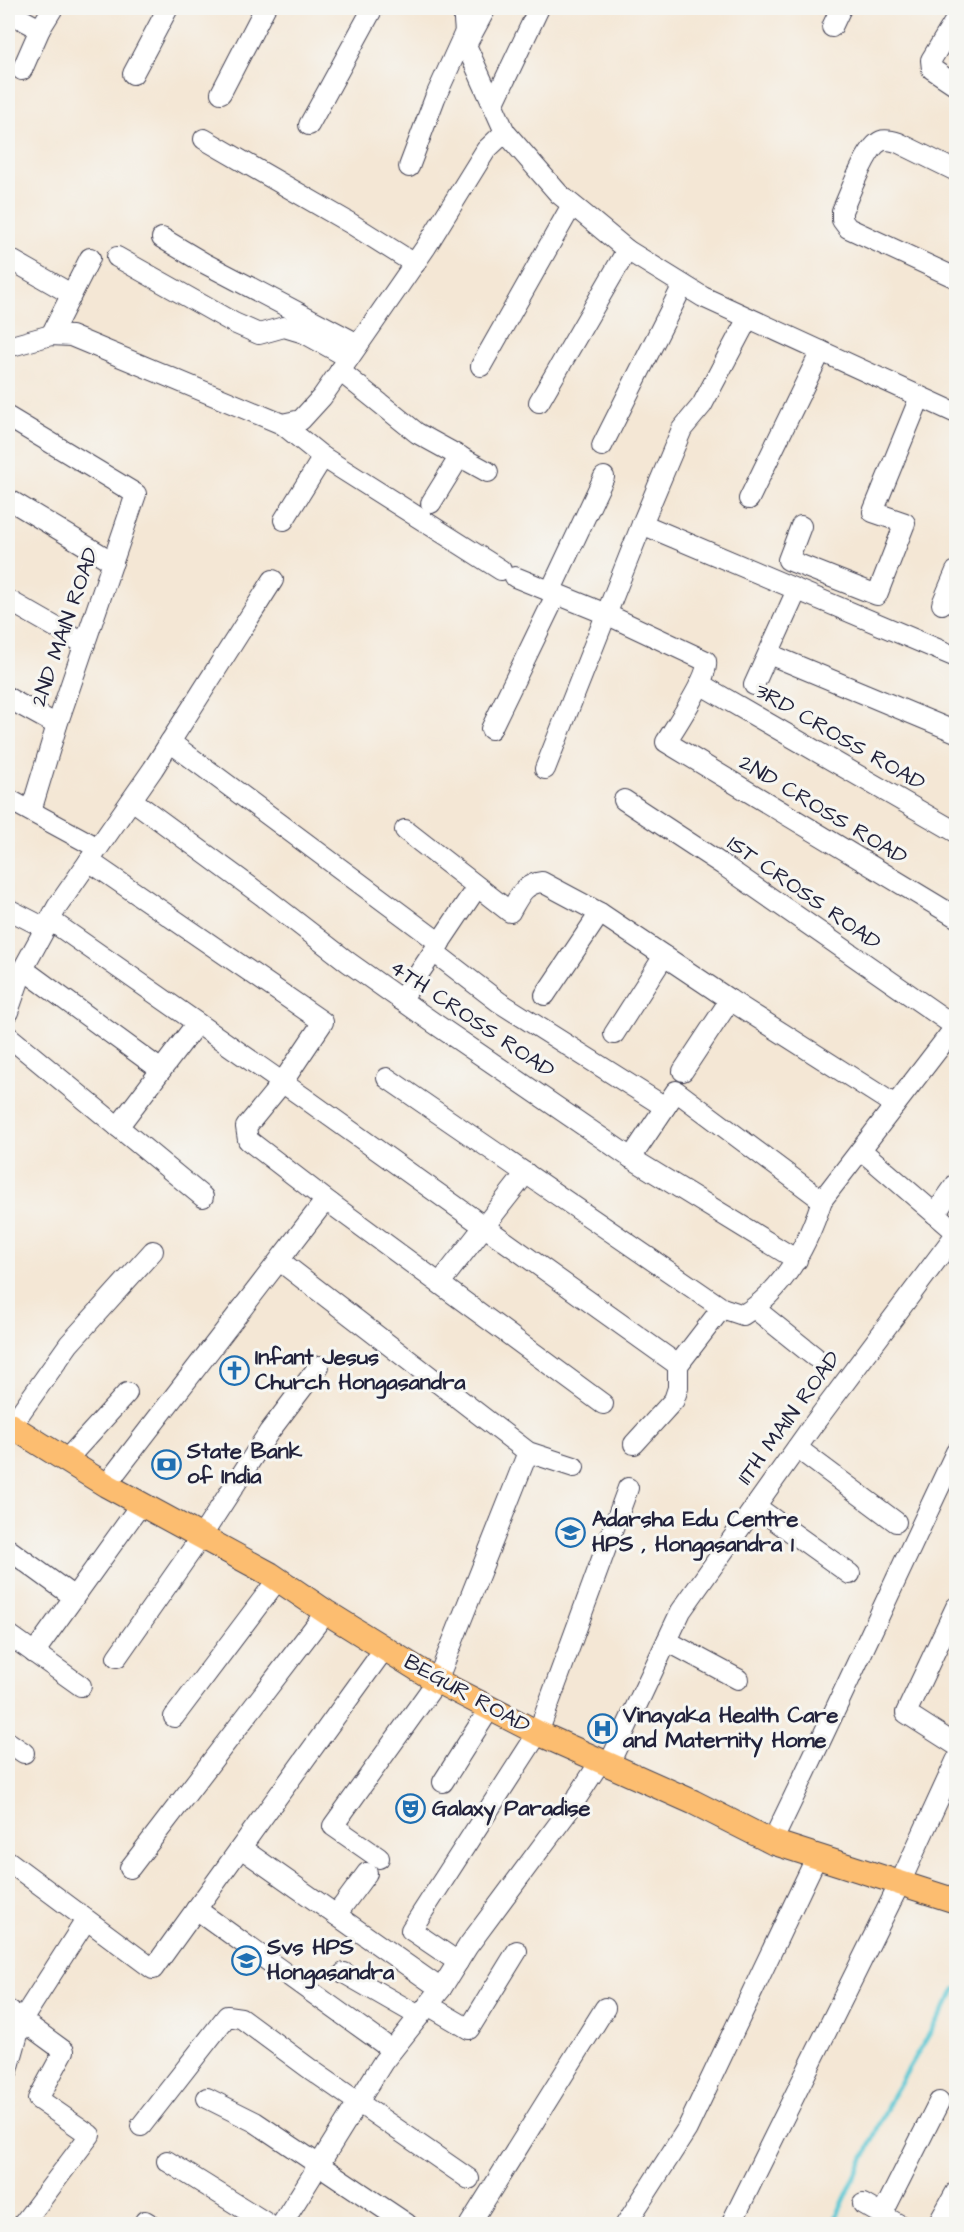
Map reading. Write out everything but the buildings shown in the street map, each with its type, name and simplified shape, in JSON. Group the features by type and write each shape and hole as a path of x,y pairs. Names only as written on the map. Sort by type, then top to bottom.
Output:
{"main road":[{"name":"BEGUR ROAD","path":"9,1425 106,1485 278,1579 326,1612 437,1680 538,1734 693,1802 772,1842 957,1901"}],"street":[{"path":"22,70 40,29 53,8"},
{"path":"133,74 168,8"},
{"path":"221,93 265,8"},
{"path":"309,125 373,8"},
{"path":"463,8 466,38 505,132 559,194 627,250 703,297 920,397 956,411"},
{"path":"409,167 435,98 466,38 486,8"},
{"path":"493,105 539,8"},
{"path":"832,27 841,8"},
{"path":"8,12 40,29"},
{"path":"957,19 931,60 932,69 957,85"},
{"path":"282,424 301,420 322,397 415,264 486,150 505,132"},
{"path":"204,139 350,223 415,264"},
{"path":"957,171 899,143 881,141 871,149 842,211 842,220 848,228 957,278"},
{"path":"481,366 572,204"},
{"path":"162,238 349,358 417,433 488,472"},
{"path":"539,402 627,250"},
{"path":"117,257 234,323 259,334 284,327 304,333 349,358"},
{"path":"8,258 71,294"},
{"path":"51,335 90,258"},
{"path":"602,446 683,285"},
{"path":"545,770 682,429 702,405 747,318"},
{"path":"10,344 51,335 71,336 282,424 323,457 508,573 553,594 606,614 706,661 707,667 700,684"},
{"path":"749,499 821,351"},
{"path":"801,526 788,560 877,595 905,523 873,512 920,397"},
{"name":"2ND MAIN ROAD","path":"8,417 136,494 57,725 31,811"},
{"path":"431,503 460,456"},
{"path":"284,520 323,457"},
{"path":"491,729 604,477"},
{"path":"8,499 113,562"},
{"path":"642,524 957,657"},
{"path":"942,604 957,571"},
{"path":"8,1012 23,969 48,924 170,742 273,580"},
{"path":"754,685 797,590"},
{"path":"8,600 85,644"},
{"path":"769,654 957,732"},
{"name":"2ND CROSS ROAD","path":"700,684 666,742 957,917"},
{"name":"3RD CROSS ROAD","path":"700,684 957,832"},
{"path":"8,698 57,725"},
{"path":"170,742 437,947 498,1002 665,1107"},
{"path":"8,799 31,811 94,855 324,1022 282,1083 246,1127 248,1140 603,1404"},
{"name":"4TH CROSS ROAD","path":"132,800 401,1000 631,1158 797,1260"},
{"name":"1ST CROSS ROAD","path":"624,800 723,865 956,1026"},
{"path":"405,830 510,912 524,889 532,883 542,882 600,913 730,1000 896,1106"},
{"path":"401,1000 477,886"},
{"path":"8,909 48,924 196,1023 678,1365"},
{"path":"546,995 600,913"},
{"path":"614,1034 664,956"},
{"path":"23,969 162,1070"},
{"path":"683,1071 730,1000"},
{"path":"118,1127 196,1023"},
{"path":"387,1078 722,1308 743,1315 754,1308 797,1260 813,1230 822,1200 956,1026"},
{"path":"8,1036 203,1197"},
{"path":"631,1158 676,1091 822,1200"},
{"name":"11TH MAIN ROAD","path":"282,2224 392,2050 441,1989 458,1962 604,1764 681,1611 797,1448 957,1233 861,1150"},
{"path":"440,1283 526,1173"},
{"path":"935,1214 957,1184"},
{"path":"106,1485 321,1206 330,1203"},
{"path":"9,1425 69,1344 153,1251"},
{"path":"280,1261 528,1452 574,1467"},
{"path":"634,1444 674,1400 678,1388 678,1365 722,1308"},
{"path":"754,1308 815,1357"},
{"path":"117,1657 201,1537 269,1432 319,1366"},
{"path":"66,1460 127,1394"},
{"path":"797,1448 896,1522"},
{"path":"336,1915 373,1866 333,1826 437,1680 528,1452"},
{"path":"772,1842 957,1452"},
{"path":"458,1962 411,1929 538,1734 628,1488"},
{"path":"34,1653 141,1504"},
{"path":"755,1506 850,1574"},
{"path":"8,1549 74,1597"},
{"path":"174,1717 278,1579"},
{"path":"957,1607 906,1713 957,1745"},
{"path":"130,1868 326,1612"},
{"path":"8,1634 81,1686"},
{"path":"667,1641 738,1679"},
{"path":"8,1861 153,1969 385,1648"},
{"path":"443,1782 490,1708"},
{"path":"731,2224 900,1883 957,1761"},
{"path":"241,1848 441,1989"},
{"path":"626,2224 687,2129 817,1856"},
{"path":"196,1909 392,2050"},
{"path":"8,2070 15,2015 86,1920"},
{"path":"344,1974 469,2030 517,1951"},
{"path":"470,2224 605,2008"},
{"path":"15,2015 64,2051 38,2099 90,2135 23,2224"},
{"path":"141,2126 227,2016 241,2018 468,2179"},
{"path":"207,2098 255,2122 407,2224"},
{"path":"863,2204 890,2220 939,2102"},
{"path":"167,2161 268,2224"},
{"path":"938,2224 957,2192"}],"waterway":[{"path":"833,2224 893,2095 956,1989"}],"place":[{"name":"Infant Jesus Church Hongasandra","path":"234,1370"},
{"name":"State Bank of India","path":"166,1464"},
{"name":"Adarsha Edu Centre HPS , Hongasandra 1","path":"571,1532"},
{"name":"Vinayaka Health Care and Maternity Home","path":"602,1728"},
{"name":"Galaxy Paradise","path":"411,1808"},
{"name":"Svs HPS Hongasandra","path":"246,1960"}]}
